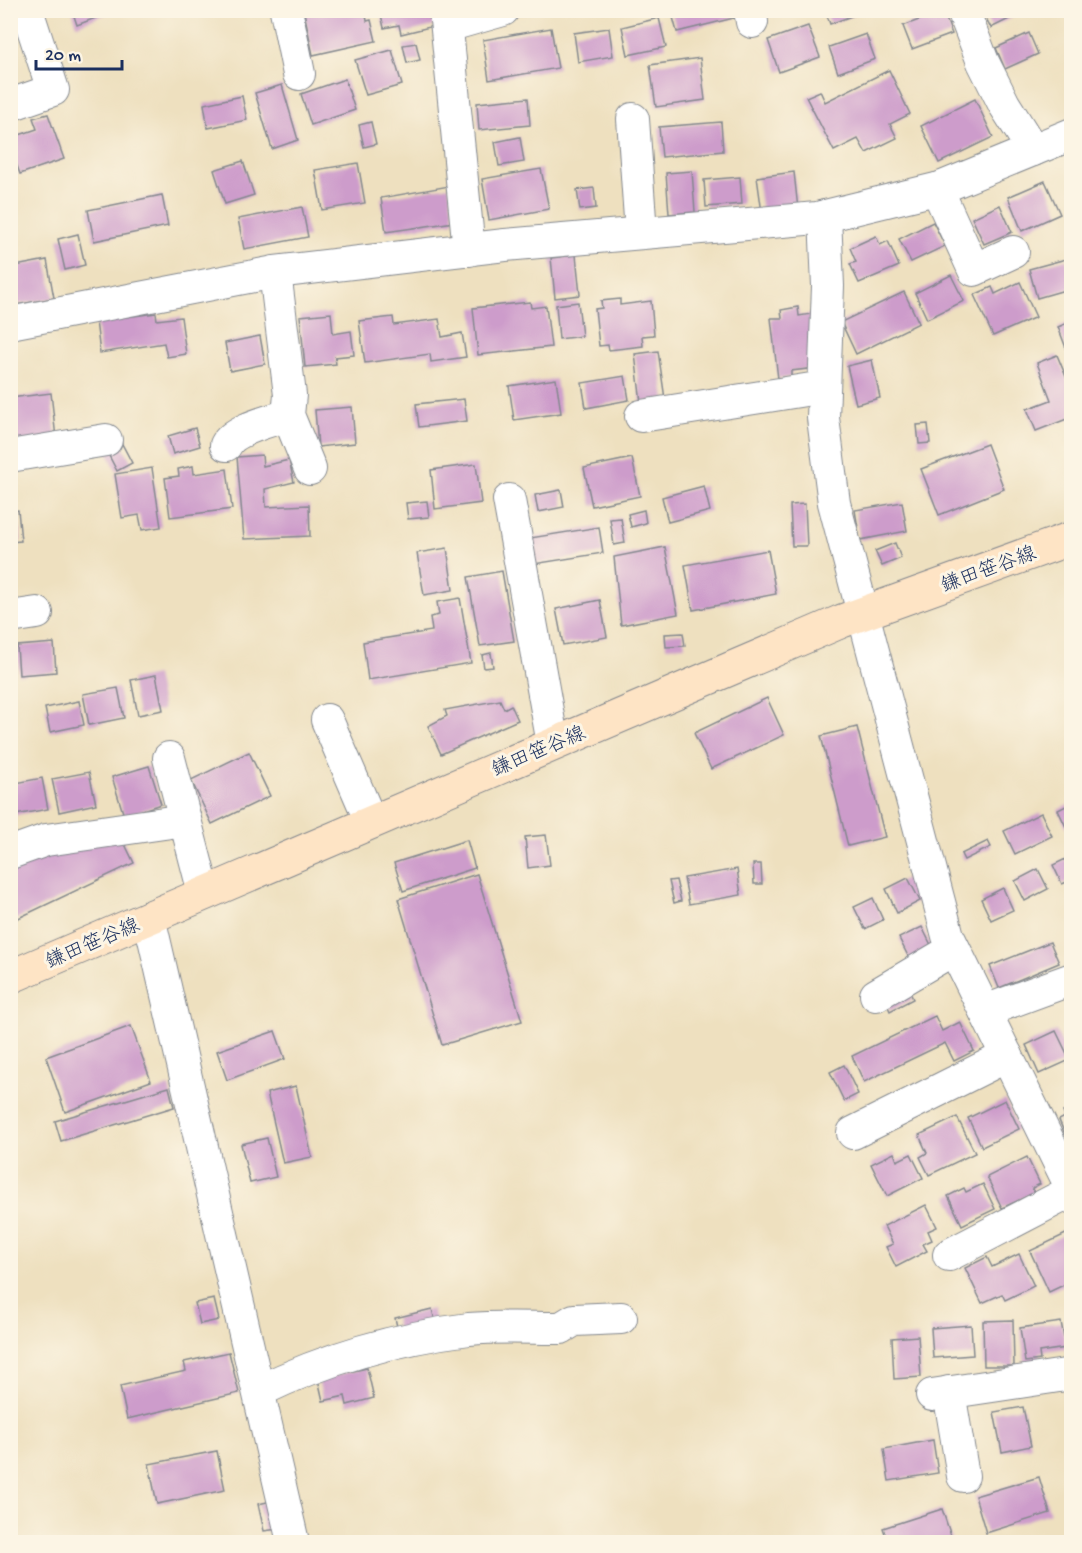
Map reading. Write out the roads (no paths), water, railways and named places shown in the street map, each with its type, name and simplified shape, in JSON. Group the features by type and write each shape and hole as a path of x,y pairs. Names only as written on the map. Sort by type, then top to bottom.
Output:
{"street":[{"path":"10,105 53,90 27,10"},
{"path":"286,10 299,74"},
{"path":"469,250 446,18 503,10"},
{"path":"963,10 983,62 1004,104 1033,150"},
{"path":"633,119 641,233"},
{"path":"10,323 275,272 469,250 825,216 937,189 1071,134"},
{"path":"937,189 974,270 1013,252"},
{"path":"825,216 828,286 823,418 834,503 948,936 1071,1190 949,1255"},
{"path":"275,272 290,395 288,415 310,469"},
{"path":"641,417 824,387"},
{"path":"226,445 230,438 243,431 288,415"},
{"path":"10,456 106,440"},
{"path":"509,500 553,744"},
{"name":"鎌田笹谷線","path":"10,977 862,613 1071,538"},
{"path":"327,720 371,822"},
{"path":"169,758 204,893"},
{"path":"10,854 46,840 185,820"},
{"path":"149,917 293,1542"},
{"path":"876,995 954,948"},
{"path":"985,1011 1071,979"},
{"path":"853,1133 1006,1056"},
{"path":"259,1391 299,1372 375,1346 470,1329 561,1328 574,1320 621,1318"},
{"path":"963,1476 940,1393 1071,1374"}]}
